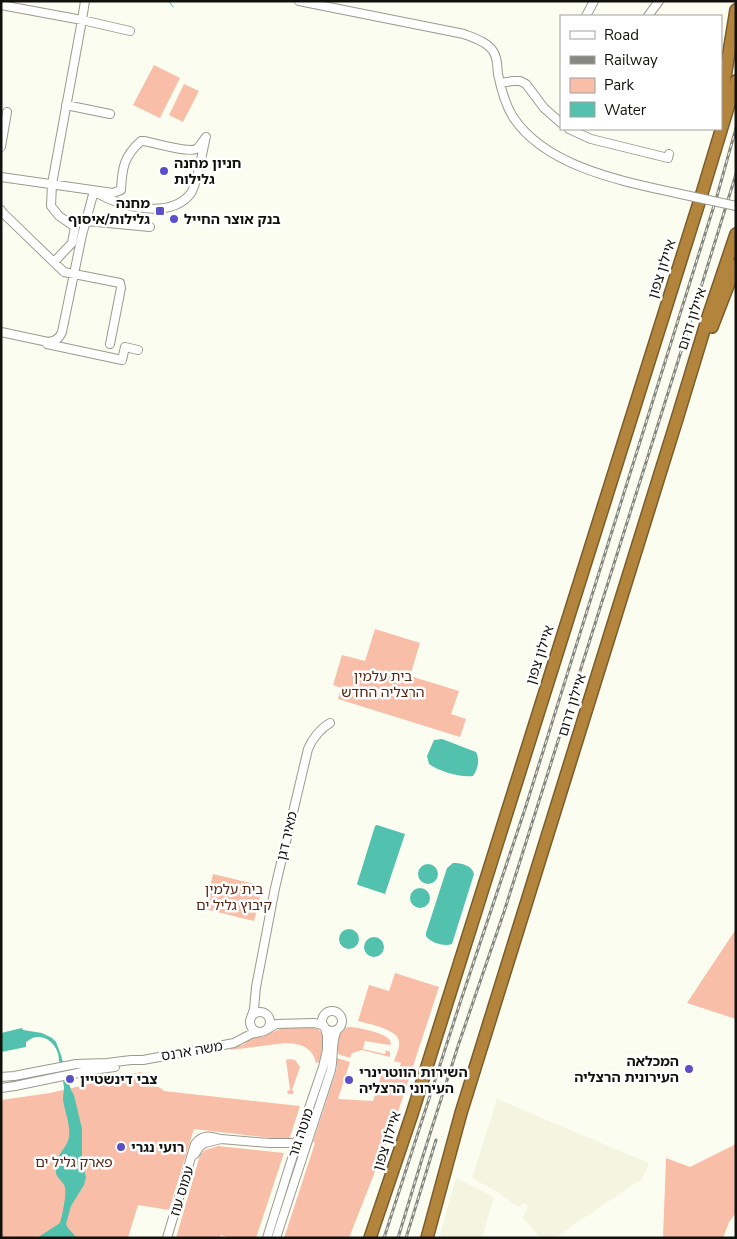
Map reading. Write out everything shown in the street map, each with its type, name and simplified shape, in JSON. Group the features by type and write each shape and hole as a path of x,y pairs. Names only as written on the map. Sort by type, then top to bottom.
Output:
{"highway":[{"path":"722,95 736,10"},
{"name":"איילון צפון","path":"722,127 736,81"},
{"path":"703,190 715,130"},
{"name":"איילון צפון","path":"369,1238 412,1114 721,130"},
{"name":"איילון דרום","path":"427,1238 461,1113 708,317 736,234"},
{"path":"677,419 736,265"},
{"name":"איילון דרום","path":"427,1238 441,1187"}],"street":[{"path":"54,262 72,242 75,227 59,216 51,206 52,184 85,1"},
{"path":"299,1 464,34 471,37 488,45 494,52 504,100 513,118 525,131 554,154 612,178 736,206"},
{"path":"587,15 594,1"},
{"path":"649,15 659,1"},
{"path":"1,6 82,20 130,31"},
{"path":"500,84 513,81 526,84 544,108 560,122"},
{"path":"66,105 110,114"},
{"path":"1,147 7,112"},
{"path":"571,130 591,139 668,158 669,154"},
{"path":"94,191 108,199 131,205 152,209 172,207 185,200 191,193 206,136 197,149 192,150 144,141 139,143 130,153 121,190 124,198 131,205"},
{"path":"1,177 94,191 113,193 121,190"},
{"path":"1,332 42,342 57,340 62,332 82,235 94,191"},
{"path":"1,210 64,272 120,283 122,288 110,344"},
{"path":"86,221 150,227"},
{"path":"11,335 10,337 122,360 125,347 138,350"},
{"name":"מאיר דגן","path":"251,1021 267,926 308,748 314,738 330,723"},
{"name":"מאיר דגן","path":"256,987 262,1010 267,1016"},
{"path":"242,1039 255,1014 258,1013 267,1016 306,1019 332,1012 340,1016 342,1022 342,1025 337,1030 331,1031 325,1027 323,1020 326,1014"},
{"path":"251,1021 254,1030 263,1031 269,1022 267,1016"},
{"name":"משה ארנס","path":"1,1077 76,1064 141,1060 234,1043 280,1023 314,1023 325,1027"},
{"name":"מוטה גור","path":"267,1238 326,1057 327,1036 325,1027"},
{"name":"מוטה גור","path":"276,1238 300,1161 296,1148 331,1070 333,1039 337,1030"},
{"name":"משה ארנס","path":"1,1088 131,1064 141,1060"},
{"name":"עמוס עוז","path":"168,1238 193,1150 201,1137 209,1136 296,1148"}],"shaded area":[{"path":"497,1099 649,1163 642,1179 554,1238 540,1237 523,1218 528,1206 523,1203 520,1207 513,1204 499,1193 472,1178"},
{"path":"456,1178 494,1197 482,1238 439,1238"}],"green space":[{"path":"154,65 180,78 160,118 133,105"},
{"path":"184,84 199,91 183,122 169,115"},
{"name":"בית עלמין הרצליה החדש","path":"375,629 420,643 410,676 459,691 451,714 466,719 460,737 338,699 341,688 333,685 342,655 365,661"},
{"name":"בית עלמין קיבוץ גליל ים","path":"213,874 263,886 254,921 205,909"},
{"path":"736,929 736,1019 687,1003"},
{"path":"395,973 439,987 397,1115 349,1238 284,1238 315,1143 313,1142 337,1068 337,1058 350,1062 338,1099 373,1101 382,1073 396,1077 401,1063 394,1061 399,1046 397,1037 388,1030 358,1021 369,985 389,991"},
{"path":"284,1027 312,1028 321,1033 323,1040 319,1062 316,1063 312,1053 305,1047 295,1044 285,1043 230,1050 243,1045 252,1038 262,1037"},
{"path":"348,1027 373,1032 388,1038 391,1043 390,1045 365,1041 363,1049 385,1054 386,1050 390,1052 390,1057 362,1050 352,1053 350,1058 338,1054 338,1042 341,1032"},
{"path":"286,1060 295,1060 300,1067 292,1090 293,1094 288,1094 287,1091 290,1090"},
{"name":"פארק גליל ים","path":"141,1072 148,1085 161,1088 164,1091 300,1106 289,1140 194,1129 169,1210 138,1205 128,1238 1,1238 1,1100 50,1093"},
{"path":"736,1142 736,1213 729,1222 723,1238 663,1238 666,1158 690,1167 734,1145"},
{"path":"218,1146 284,1153 256,1238 230,1238 221,1235 220,1238 176,1238 200,1155 205,1150"}],"water":[{"path":"442,739 476,752 478,764 473,776 450,773 429,764 427,756 434,740"},
{"path":"375,826 405,834 385,894 357,884"},
{"path":"453,863 463,864 471,868 474,874 452,944 442,945 431,941 426,936 426,933 447,868"},
{"path":"424,864 432,864 438,870 438,878 432,884 424,884 418,878 418,870"},
{"path":"416,888 424,888 430,894 430,902 424,908 416,908 410,902 410,894"},
{"path":"345,929 353,929 359,935 359,943 353,949 345,949 339,943 339,935"},
{"path":"370,937 378,937 384,943 384,951 378,957 370,957 364,951 364,943"},
{"path":"22,1028 23,1030 42,1033 56,1042 74,1095 82,1129 82,1163 86,1177 84,1185 71,1206 66,1224 77,1238 37,1238 60,1223 65,1188 56,1174 56,1164 68,1141 69,1128 63,1099 64,1087 59,1056 53,1044 42,1037 36,1037 26,1042 26,1047 1,1052 1,1033"}],"waterway":[{"path":"169,1 173,7"}],"railway":[{"path":"384,1238 525,809 717,196 736,128"},
{"path":"398,1238 458,1046 504,912 736,174"},
{"path":"406,1238 436,1140"}],"place":[{"name":"חניון מחנה גלילות","path":"164,171"},
{"name":"מחנה גלילות/איסוף","path":"160,211"},
{"name":"בנק אוצר החייל","path":"174,219"},
{"name":"המכלאה העירונית הרצליה","path":"689,1069"},
{"name":"צבי דינשטיין","path":"70,1079"},
{"name":"השירות הווטרינרי העירוני הרצליה","path":"349,1080"},
{"name":"רועי נגרי","path":"121,1147"}]}
